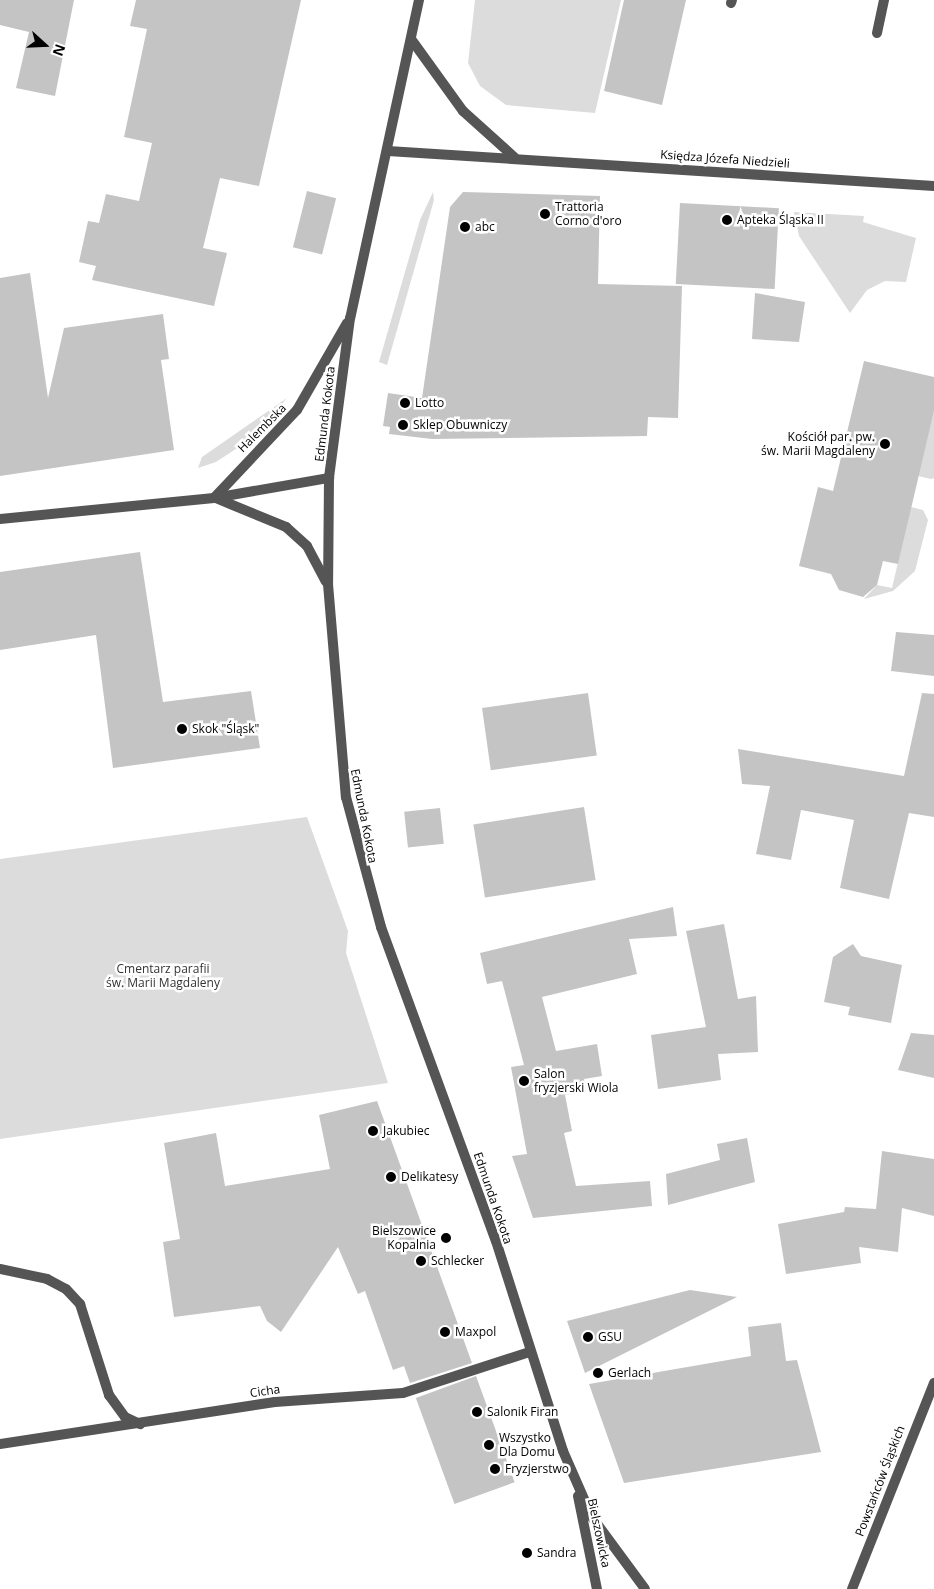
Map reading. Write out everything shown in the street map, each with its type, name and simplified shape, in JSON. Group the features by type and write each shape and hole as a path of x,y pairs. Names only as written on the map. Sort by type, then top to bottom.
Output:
{"street":[{"name":"Edmunda Kokota","path":"419,0 388,151 350,318 329,478 328,584 342,765 362,870 496,1241 529,1352 576,1483 612,1549 645,1589"},
{"path":"876,33 884,0"},
{"path":"411,40 463,111 514,157"},
{"name":"Księdza Józefa Niedzieli","path":"388,151 514,157 934,186"},
{"name":"Halembska","path":"214,498 297,410 350,318"},
{"path":"0,519 214,498 329,478"},
{"path":"214,498 286,527 307,546 328,584"},
{"path":"0,1269 47,1279 66,1289 80,1304 109,1395 126,1417 140,1424"},
{"name":"Cicha","path":"0,1444 275,1402 402,1393 529,1352"},
{"name":"Powstańców Śląskich","path":"852,1589 934,1382"},
{"name":"Bielszowicka","path":"576,1483 597,1589"}],"green space":[{"path":"475,0 621,0 595,113 506,105 480,86 468,63"},
{"path":"433,192 434,200 387,365 379,362 420,220"},
{"path":"794,212 864,216 863,222 916,238 906,282 885,281 867,290 850,313 799,236"},
{"path":"287,398 257,435 216,462 198,468 202,457"},
{"path":"934,411 934,478 931,479 918,476"},
{"path":"911,507 923,510 928,520 915,571 893,591 864,599 877,585 892,588"},
{"name":"Cmentarz parafii św. Marii Magdaleny","path":"307,817 348,931 346,953 388,1083 0,1139 0,859"}],"building":[{"path":"0,0 74,0 55,96 16,88 29,32 0,25"},
{"path":"136,0 301,0 259,186 220,178 203,248 227,253 214,306 92,280 96,266 79,262 88,221 99,223 106,194 139,201 152,143 124,137 147,29 130,26"},
{"path":"624,0 686,0 662,105 604,91"},
{"path":"307,191 336,198 322,255 293,247"},
{"path":"463,192 600,196 598,284 682,286 678,418 648,417 647,436 432,439 389,434 390,427 383,426 388,393 422,398 450,207"},
{"path":"680,203 779,208 775,289 676,284"},
{"path":"30,273 48,398 64,328 163,314 169,359 161,360 174,450 0,476 0,278"},
{"path":"755,293 805,302 799,342 752,339"},
{"name":"Kościół par. pw. św. Marii Magdaleny","path":"864,361 934,377 934,411 898,564 883,561 877,585 863,597 839,590 831,574 799,566 818,487 833,491"},
{"path":"140,552 163,702 251,691 260,748 113,768 96,635 0,650 0,572"},
{"path":"896,632 934,635 934,676 891,671"},
{"path":"588,693 597,755 491,770 482,708"},
{"path":"922,693 934,694 934,817 909,813 889,899 840,888 854,820 801,810 791,860 756,854 770,786 742,784 738,749 904,776"},
{"path":"584,807 596,880 485,898 473,825"},
{"path":"440,808 444,844 408,848 404,812"},
{"path":"673,907 677,936 629,939 637,974 542,997 556,1051 597,1044 602,1076 584,1079 586,1092 565,1095 572,1131 564,1133 576,1186 650,1181 652,1206 533,1218 512,1156 527,1154 511,1067 524,1065 502,981 487,984 480,953"},
{"path":"724,924 738,999 756,996 758,1052 718,1054 721,1080 658,1089 651,1035 706,1027 686,931"},
{"path":"853,944 861,956 902,965 891,1023 848,1015 850,1007 824,1002 833,957"},
{"path":"911,1033 934,1035 934,1078 898,1070"},
{"path":"377,1101 472,1363 410,1383 404,1366 393,1370 365,1291 358,1294 338,1247 281,1332 267,1321 260,1306 174,1317 163,1242 180,1239 164,1143 216,1133 225,1186 330,1169 319,1115"},
{"path":"747,1138 755,1182 668,1205 666,1174 720,1160 717,1144"},
{"path":"882,1151 934,1159 934,1216 902,1208 898,1252 859,1247 861,1263 786,1274 778,1224 844,1212 845,1207 876,1209"},
{"path":"690,1290 737,1297 585,1373 567,1321"},
{"path":"781,1323 786,1361 797,1360 821,1452 624,1483 589,1384 751,1356 748,1327"},
{"path":"476,1376 515,1482 455,1504 416,1398"}],"place":[{"name":"Trattoria Corno d'oro","path":"545,214"},
{"name":"Apteka Śląska II","path":"727,220"},
{"name":"abc","path":"465,227"},
{"name":"Lotto","path":"405,403"},
{"name":"Sklep Obuwniczy","path":"403,425"},
{"name":"Kościół par. pw. św. Marii Magdaleny","path":"885,444"},
{"name":"Skok \"Śląsk\"","path":"182,729"},
{"name":"Salon fryzjerski Wiola","path":"524,1081"},
{"name":"Jakubiec","path":"373,1131"},
{"name":"Delikatesy","path":"391,1177"},
{"name":"Bielszowice Kopalnia","path":"446,1238"},
{"name":"Schlecker","path":"421,1261"},
{"name":"Maxpol","path":"445,1332"},
{"name":"GSU","path":"588,1337"},
{"name":"Gerlach","path":"598,1373"},
{"name":"Salonik Firan","path":"477,1412"},
{"name":"Wszystko Dla Domu","path":"489,1445"},
{"name":"Fryzjerstwo","path":"495,1469"},
{"name":"Sandra","path":"527,1553"}]}
